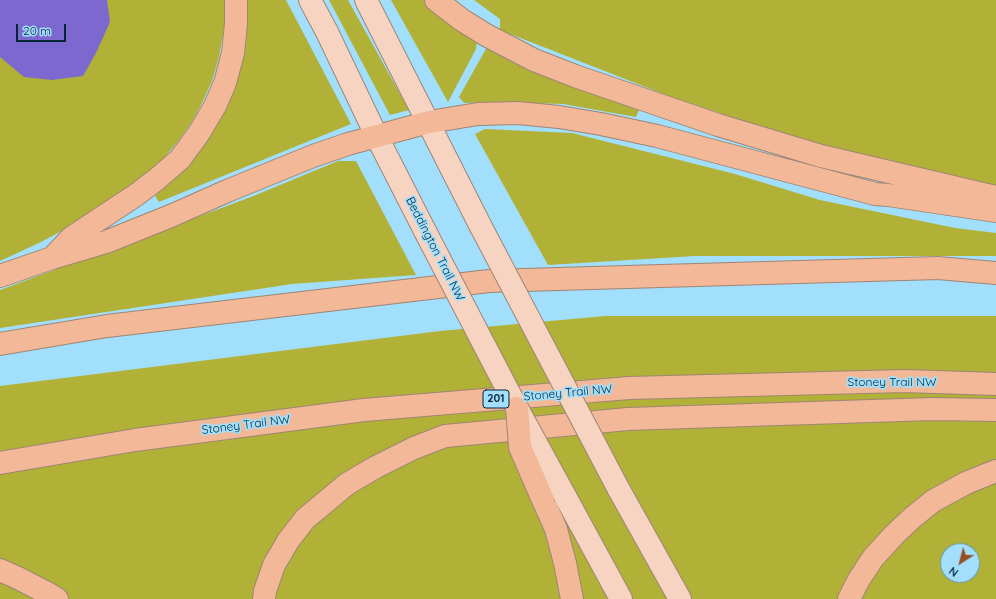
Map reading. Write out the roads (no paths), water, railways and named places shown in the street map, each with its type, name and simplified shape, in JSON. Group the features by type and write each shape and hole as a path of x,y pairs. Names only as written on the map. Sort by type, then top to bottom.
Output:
{"highway":[{"path":"52,258 71,238 136,195 157,179 180,159 199,133 215,106 225,83 233,52 236,24 236,0"},
{"path":"436,0 486,36 534,60 575,76 718,125 820,156 996,196"},
{"path":"0,276 52,258 106,242 313,156 348,144 429,122 478,114 518,113 558,117 601,124 657,136 875,194 996,211"},
{"path":"0,344 107,326 490,281 938,268 996,273"},
{"name":"Stoney Trail NW","path":"0,462 135,440 364,410 622,388 904,381 996,384"},
{"path":"518,408 520,447 556,529 572,599"},
{"path":"264,599 265,591 274,564 288,541 311,514 347,484 370,470 414,448 445,436 628,419 932,409 996,410"},
{"path":"849,599 858,581 873,558 912,518 933,501 966,483 996,471"},
{"path":"0,570 57,599"}],"main road":[{"name":"Beddington Trail NW","path":"310,0 426,233 621,599"},
{"path":"366,0 480,225 618,488 680,599"}]}
